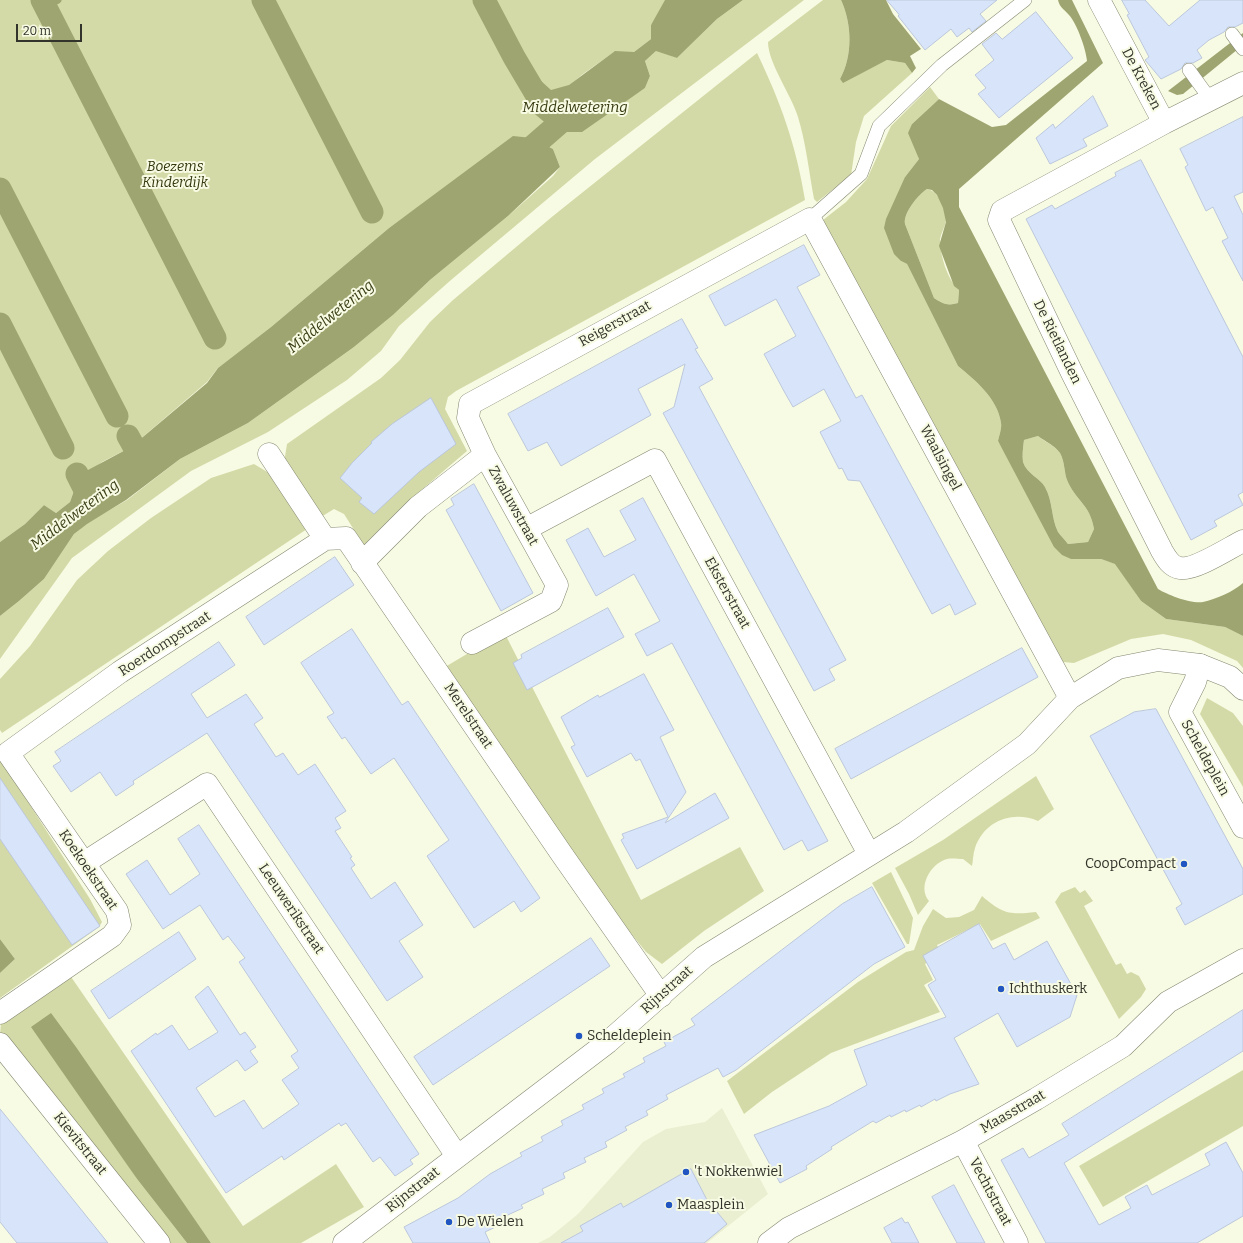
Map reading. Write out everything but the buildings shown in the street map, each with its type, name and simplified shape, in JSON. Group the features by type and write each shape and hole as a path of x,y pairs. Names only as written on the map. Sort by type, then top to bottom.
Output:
{"street":[{"name":"De Kreken","path":"1099,0 1164,123 1205,93 1243,83"},
{"name":"De Rietlanden","path":"1164,123 1002,211 999,220 1072,373 1162,551 1170,563 1178,568 1188,568 1243,541"},
{"name":"Reigerstraat","path":"485,455 468,418 470,404 810,218"},
{"name":"Waalsingel","path":"810,218 1070,698"},
{"path":"269,454 325,539"},
{"name":"Zwaluwstraat","path":"362,563 418,507 485,455 556,584 551,601 472,643"},
{"name":"Eksterstraat","path":"526,529 655,460 869,854"},
{"name":"Merelstraat","path":"325,539 346,538 561,853 661,996"},
{"name":"Roerdompstraat","path":"8,753 120,672 325,539"},
{"path":"1070,698 1118,668 1158,660 1200,665 1230,677 1243,689"},
{"name":"Scheldeplein","path":"1200,665 1195,682 1180,712 1243,827"},
{"name":"Rijnstraat","path":"344,1243 608,1042 704,957 906,832 1026,744 1070,698"},
{"name":"Koekoekstraat","path":"0,1012 112,936 120,925 116,911 8,753"},
{"name":"Leeuwerikstraat","path":"84,863 207,784 457,1156"},
{"name":"Maasstraat","path":"769,1243 793,1235 963,1141 1124,1046 1168,1002 1243,960"},
{"name":"Kievitstraat","path":"0,1044 159,1243"},
{"name":"Vechtstraat","path":"963,1141 1017,1243"}],"lane":[{"path":"810,218 861,174 879,126 942,65 1025,0"},
{"path":"1232,34 1243,49"},
{"path":"1189,70 1205,93"}],"shaded area":[{"name":"'t Nokkenwiel","path":"722,1108 768,1194 707,1243 538,1243 550,1237 578,1214 643,1142 666,1129 705,1122"}],"green space":[{"name":"Boezems Kinderdijk","path":"0,0 670,0 651,25 651,39 634,52 614,52 583,74 536,113 557,129 616,106 645,88 650,76 645,61 657,50 677,58 717,19 743,0 804,0 595,159 451,280 399,326 381,351 347,380 268,432 191,471 72,558 0,659 0,616 44,579 74,534 87,523 127,500 180,459 248,423 354,347 393,315 430,280 508,216 553,176 560,167 553,149 532,138 490,155 389,228 271,327 217,369 207,382 131,447 102,462 77,482 70,502 56,513 44,505 25,524 0,542"},
{"path":"823,0 841,0 845,9 850,40 847,60 840,79 843,82 887,60 905,63 912,73 864,116 856,142 851,175 817,202 814,199 798,117 772,59 768,42"},
{"path":"757,53 787,125 797,161 805,200 456,391 448,397 445,409 467,451 419,492 370,555 344,514 334,509 321,517 284,463 287,444 381,378 400,360 430,322 453,300 553,216"},
{"path":"930,87 939,99 912,124 919,159 905,177 901,261 907,264 958,366 991,398 999,414 1001,425 998,441 1071,559 1101,559 1116,564 1141,601 1166,619 1225,627 1243,636 1243,668 1237,661 1191,640 1163,634 1131,639 1074,663 1063,662 823,220 846,202 867,179 891,126"},
{"path":"927,189 935,193 941,201 945,212 946,221 940,239 941,252 951,280 959,290 958,303 946,304 934,298 905,224 906,215 912,205 919,195"},
{"path":"1038,436 1060,453 1070,487 1089,514 1094,529 1088,542 1068,544 1060,535 1054,521 1048,492 1043,484 1027,470 1023,462 1024,440"},
{"path":"254,464 269,473 307,529 2,733 0,730 0,679 30,646 77,580 108,551 151,518 211,478"},
{"path":"504,632 641,900 740,847 764,891 704,931 662,964 646,952 584,875 445,667"},
{"path":"1207,698 1233,713 1243,726 1243,787 1200,714"},
{"path":"0,758 90,899 102,922 99,927 0,998 0,973 15,959 0,939"},
{"path":"1036,776 1054,809 1038,821 1019,817 1000,820 992,825 979,839 974,850 972,866 963,859 947,859 941,861 931,870 925,883 924,889 929,901 918,915 895,868 943,840"},
{"path":"891,872 913,918 909,944 907,944 872,883"},
{"path":"1075,887 1080,893 1085,890 1093,901 1084,906 1116,965 1121,963 1127,974 1131,972 1139,976 1146,989 1141,997 1119,1019 1055,902 1061,893"},
{"path":"982,896 1001,910 1013,913 1036,912 1040,918 991,941 980,924 937,945 941,954 925,964 933,980 924,985 940,1012 831,1053 772,1092 744,1114 727,1081 858,982 906,952 914,950 923,926 933,909 946,918 959,917 974,910"},
{"path":"67,971 243,1226 336,1164 364,1207 301,1243 211,1243 144,1148 110,1138 137,1179 187,1243 169,1243 0,1035 1,1023"},
{"path":"1243,1070 1243,1126 1103,1207 1079,1166"}],"water":[{"name":"Middelwetering","path":"486,0 492,0 540,80 551,90 569,85 615,51 634,52 651,39 651,25 665,0 743,0 717,19 677,58 656,51 645,61 650,76 645,88 582,132 566,132 557,129 536,113 543,106"},
{"path":"841,0 886,0 893,14 921,49 910,56 916,68 912,73 905,63 887,60 843,83 840,79 847,60 850,40 845,9"},
{"path":"1058,0 1072,0 1103,63 959,189 959,207 1158,589 1192,602 1203,602 1224,595 1243,583 1243,636 1225,627 1166,619 1141,601 1115,564 1101,559 1071,559 1062,555 1054,547 998,441 1001,425 999,414 991,398 958,366 907,264 901,261 894,254 884,228 886,219 905,177 919,159 908,133 912,124 939,99 992,127 1006,125 1087,61 1078,30 1072,19","holes":["927,189 932,190 937,195 943,208 946,222 939,246 954,286 959,290 958,303 946,304 934,298 905,224 906,215 912,205 919,195","1038,436 1053,446 1060,453 1070,487 1089,514 1094,529 1088,542 1068,544 1060,535 1054,521 1048,492 1043,484 1027,470 1023,462 1024,440"]},
{"path":"1243,33 1243,45 1183,94 1177,95 1168,91"},
{"path":"513,136 532,138 553,149 560,167 508,216 430,280 393,315 354,347 248,423 180,459 126,500 87,524 74,534 44,579 0,616 0,542 25,524 44,505 56,513 70,502 77,482 88,470 131,447 207,383 218,368 271,327 389,228"},
{"path":"0,939 15,959 0,973"},
{"path":"51,1013 211,1243 187,1243 137,1179 31,1027"}],"waterway":[{"path":"42,0 215,338"},
{"path":"46,6 58,0"},
{"path":"263,0 372,212"},
{"path":"484,0 514,57 543,106 561,121"},
{"name":"Middelwetering","path":"516,161 578,107"},
{"path":"0,189 117,416"},
{"path":"0,324 63,448"},
{"path":"128,436 143,463"},
{"path":"77,474 91,502"}],"place":[{"name":"CoopCompact","path":"1184,864"},
{"name":"Ichthuskerk","path":"1001,989"},
{"name":"Scheldeplein","path":"579,1036"},
{"name":"'t Nokkenwiel","path":"686,1172"},
{"name":"Maasplein","path":"669,1205"},
{"name":"De Wielen","path":"449,1222"}]}
